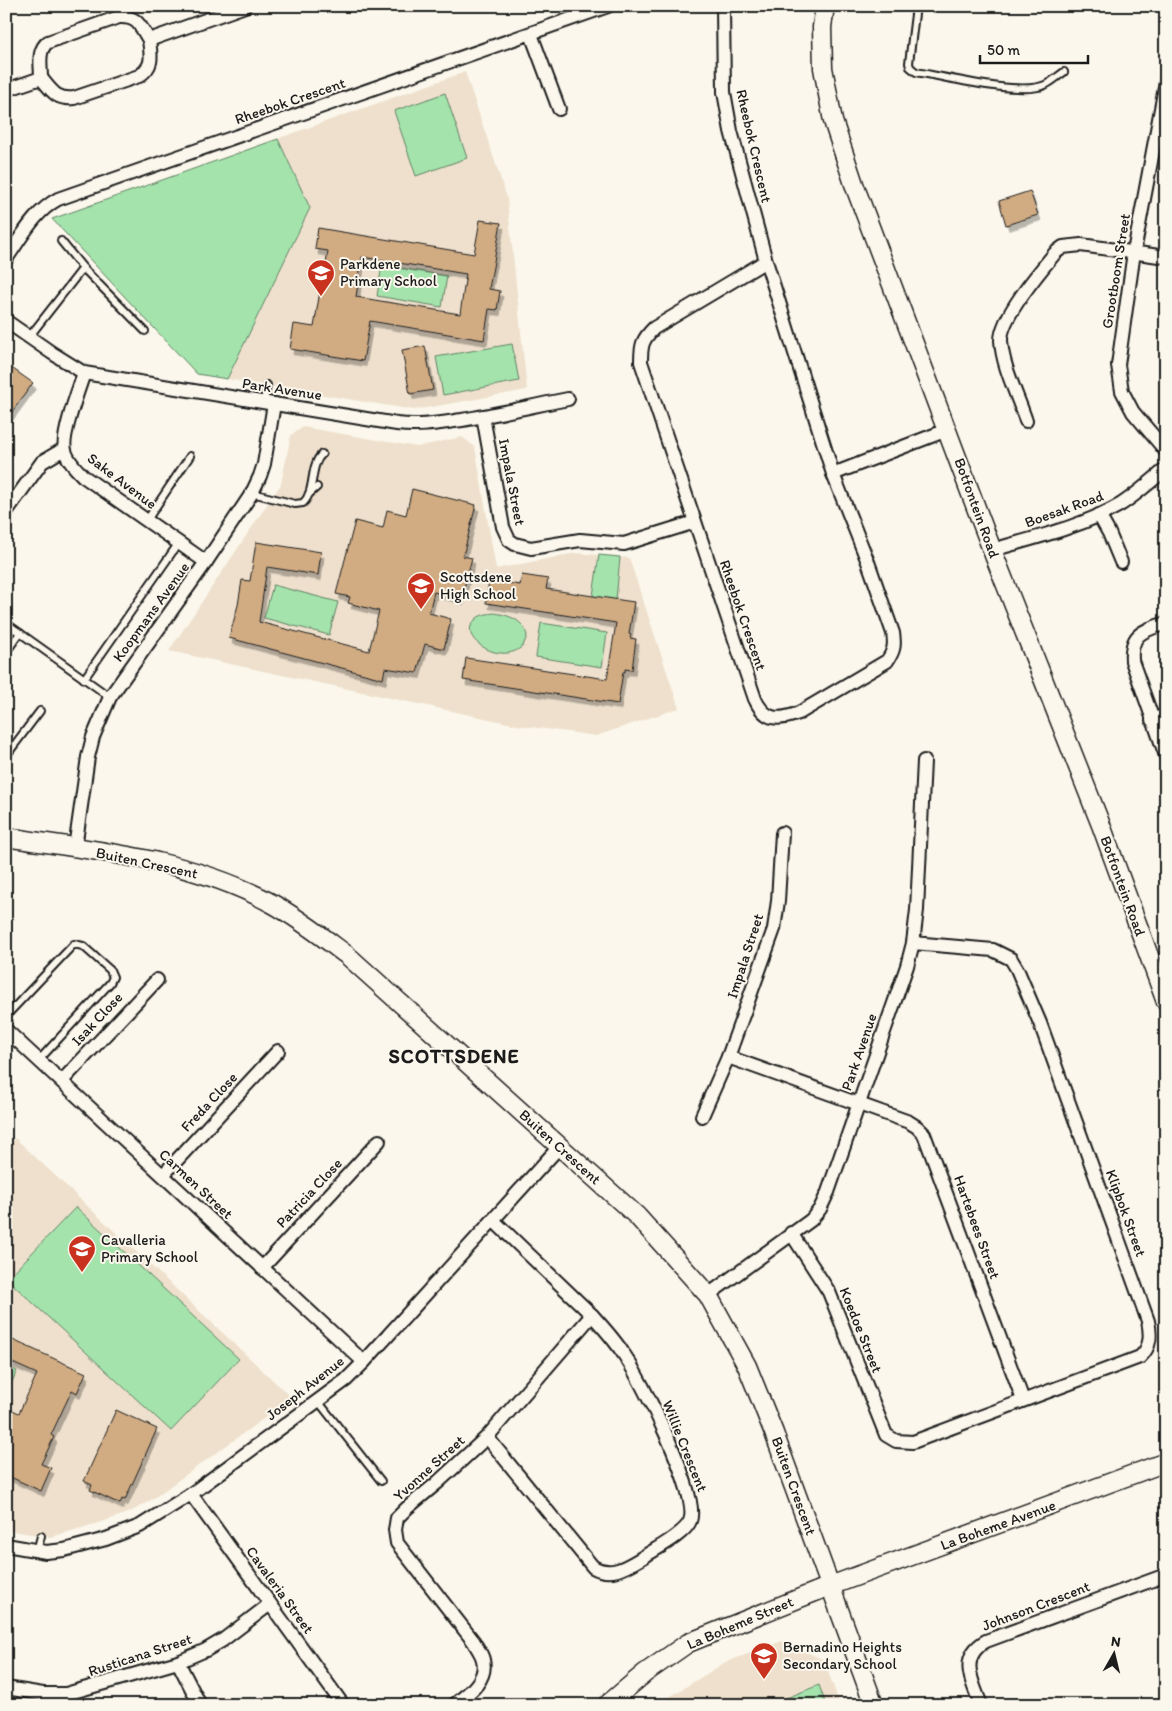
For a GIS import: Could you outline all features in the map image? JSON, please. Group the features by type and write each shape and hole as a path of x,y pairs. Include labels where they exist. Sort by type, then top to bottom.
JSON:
{"street":[{"path":"149,40 245,6"},
{"name":"Rheebok Crescent","path":"6,259 39,212 58,200 608,6"},
{"name":"Rheebok Crescent","path":"723,6 724,92 731,131 766,261 833,474 894,633 895,645 887,661 799,713 777,719 767,715 759,708 754,699 641,362 641,348 645,337 654,328 766,261"},
{"name":"Botfontein Road","path":"825,6 822,27 823,68 833,121 992,550 1101,825 1166,1002"},
{"path":"126,16 138,22 149,40 150,65 139,76 68,99 58,96 41,78 41,58 44,46 48,42 119,17 126,16"},
{"path":"531,34 558,109"},
{"path":"6,90 41,78"},
{"name":"Grootboom Street","path":"1166,82 1134,252 1118,365 1122,391 1133,412 1166,451"},
{"path":"1026,421 1003,356 1001,338 1004,326 1014,307 1055,253 1063,247 1082,245 1166,257"},
{"name":"Park Avenue","path":"6,321 84,373 408,426 483,416 568,399"},
{"path":"6,511 42,462 64,449 72,411 84,373"},
{"name":"Koopmans Avenue","path":"75,848 88,757 96,728 110,697 206,562 252,493 264,464 269,403"},
{"name":"Impala Street","path":"483,416 503,527 505,534 515,544 531,548 580,540 624,544 695,522"},
{"path":"833,474 947,430"},
{"name":"Sake Avenue","path":"64,449 72,464 83,476 206,562"},
{"name":"Boesak Road","path":"992,550 1066,528 1099,515 1121,504 1166,469"},
{"path":"1099,515 1121,562"},
{"path":"1166,623 1143,631 1133,642 1131,649 1132,661 1166,756"},
{"path":"1152,720 1166,715"},
{"name":"Park Avenue","path":"708,1295 811,1220 820,1209 828,1192 913,943 917,910 924,761"},
{"name":"Impala Street","path":"702,1116 728,1057 774,929 778,900 782,833"},
{"name":"Buiten Crescent","path":"6,837 173,865 204,875 272,904 312,929 348,956 636,1216 708,1295 747,1366 774,1433 874,1705"},
{"name":"Klipbok Street","path":"896,1441 913,1442 1140,1357 1149,1346 1150,1330 1040,1022 1017,968 1011,959 994,950 913,943"},
{"name":"Isak Close","path":"62,1081 157,980"},
{"name":"Carmen Street","path":"6,1030 364,1362"},
{"name":"Freda Close","path":"163,1176 278,1051"},
{"path":"728,1057 858,1104"},
{"name":"Hartebees Street","path":"858,1104 909,1122 924,1134 1023,1400"},
{"name":"Patricia Close","path":"262,1268 379,1141"},
{"name":"Joseph Avenue","path":"6,1545 46,1552 64,1550 106,1539 140,1526 191,1494 346,1380 560,1146"},
{"name":"Willie Crescent","path":"487,1437 594,1567 601,1571 609,1572 628,1566 666,1543 686,1528 691,1521 692,1509 682,1475 664,1429 624,1354 592,1315 493,1220"},
{"name":"Koedoe Street","path":"791,1233 829,1292 886,1434 896,1441"},
{"name":"Yvonne Street","path":"454,1705 473,1690 481,1678 484,1669 483,1659 474,1642 397,1543 395,1530 398,1518 487,1437 592,1315"},
{"name":"La Boheme Avenue","path":"830,1586 1166,1462"},
{"name":"Cavaleria Street","path":"191,1494 343,1705"},
{"name":"Johnson Crescent","path":"981,1705 970,1670 969,1660 976,1646 1166,1575"},
{"name":"La Boheme Street","path":"607,1705 645,1673 688,1643 830,1586"},
{"name":"Rusticana Street","path":"6,1688 44,1697 74,1693 178,1662 206,1650 222,1640 270,1604"},
{"path":"178,1662 200,1705"}],"lane":[{"path":"916,6 910,67 916,72 1025,89 1046,85 1064,72"},
{"path":"61,241 83,268 145,331"},
{"path":"29,337 83,268"},
{"path":"267,386 269,403"},
{"path":"308,496 316,463 322,454"},
{"path":"147,520 190,456"},
{"path":"252,493 295,504 303,503 317,487"},
{"path":"84,679 178,544"},
{"path":"6,623 110,697"},
{"path":"6,652 20,633"},
{"path":"6,756 40,711"},
{"path":"6,1016 74,944 83,946 110,970 113,977 110,982 39,1060"},
{"path":"318,1400 382,1481"},
{"path":"37,1551 41,1536"}],"shaded area":[{"name":"Parkdene Primary School","path":"465,72 507,198 527,390 414,410 197,374 52,219"},
{"name":"Scottsdene High School","path":"303,427 417,447 462,437 475,447 496,569 576,553 629,558 679,708 596,736 517,725 169,651 281,484 291,435"},
{"name":"Cavalleria Primary School","path":"15,1138 292,1398 151,1500 130,1512 51,1537 6,1530 6,1148"},
{"name":"Bernadino Heights Secondary School","path":"782,1641 824,1660 840,1705 659,1705 724,1663"}],"green space":[{"path":"445,93 467,158 416,176 394,111"},
{"path":"278,139 310,208 227,379 197,374 52,219"},
{"path":"382,265 447,276 442,307 377,296"},
{"path":"512,344 519,381 443,395 436,357"},
{"path":"599,555 620,557 616,600 593,596"},
{"path":"273,585 338,602 329,635 264,618"},
{"path":"494,613 515,619 523,626 527,636 523,646 513,652 495,652 482,646 472,637 471,625 476,619 485,614"},
{"path":"541,623 607,633 602,667 536,657"},
{"path":"76,1207 239,1359 171,1431 7,1279"},
{"path":"6,1365 17,1371 6,1395"},
{"path":"819,1685 826,1705 769,1705"}],"building":[{"path":"1030,191 1038,215 1006,225 999,201"},
{"path":"480,220 501,223 489,289 500,291 497,310 489,309 484,340 370,321 363,361 290,349 294,324 314,327 328,251 315,249 318,228 474,254","holes":["362,257 466,274 460,314 356,297"]},
{"path":"425,346 433,390 410,394 402,350"},
{"path":"6,364 33,383 6,420"},
{"path":"412,489 476,505 463,556 472,558 461,599 434,592 429,613 451,619 444,649 425,644 417,673 385,668 383,679 229,638 238,605 242,580 250,581 256,542 321,552 318,575 267,567 259,622 369,651 379,611 348,603 350,597 336,594 355,521 383,528 387,510 406,515"},
{"path":"522,575 548,579 546,589 634,602 629,634 631,635 630,638 636,639 632,670 625,669 625,672 623,672 618,704 463,680 466,658 607,679 616,623 486,603 489,580 520,585"},
{"path":"6,1337 86,1373 77,1393 72,1390 51,1435 54,1437 41,1464 51,1468 41,1491 6,1475 6,1441 10,1432 6,1431 6,1407 19,1413 37,1374 6,1360"},
{"path":"116,1410 157,1429 125,1500 122,1499 120,1504 90,1490 92,1485 84,1481"}],"place":[{"name":"Parkdene Primary School","path":"321,297"},
{"name":"Scottsdene High School","path":"421,610"},
{"name":"Cavalleria Primary School","path":"82,1273"},
{"name":"Bernadino Heights Secondary School","path":"764,1680"}],"district":[{"name":"SCOTTSDENE","path":"454,1056"}]}
